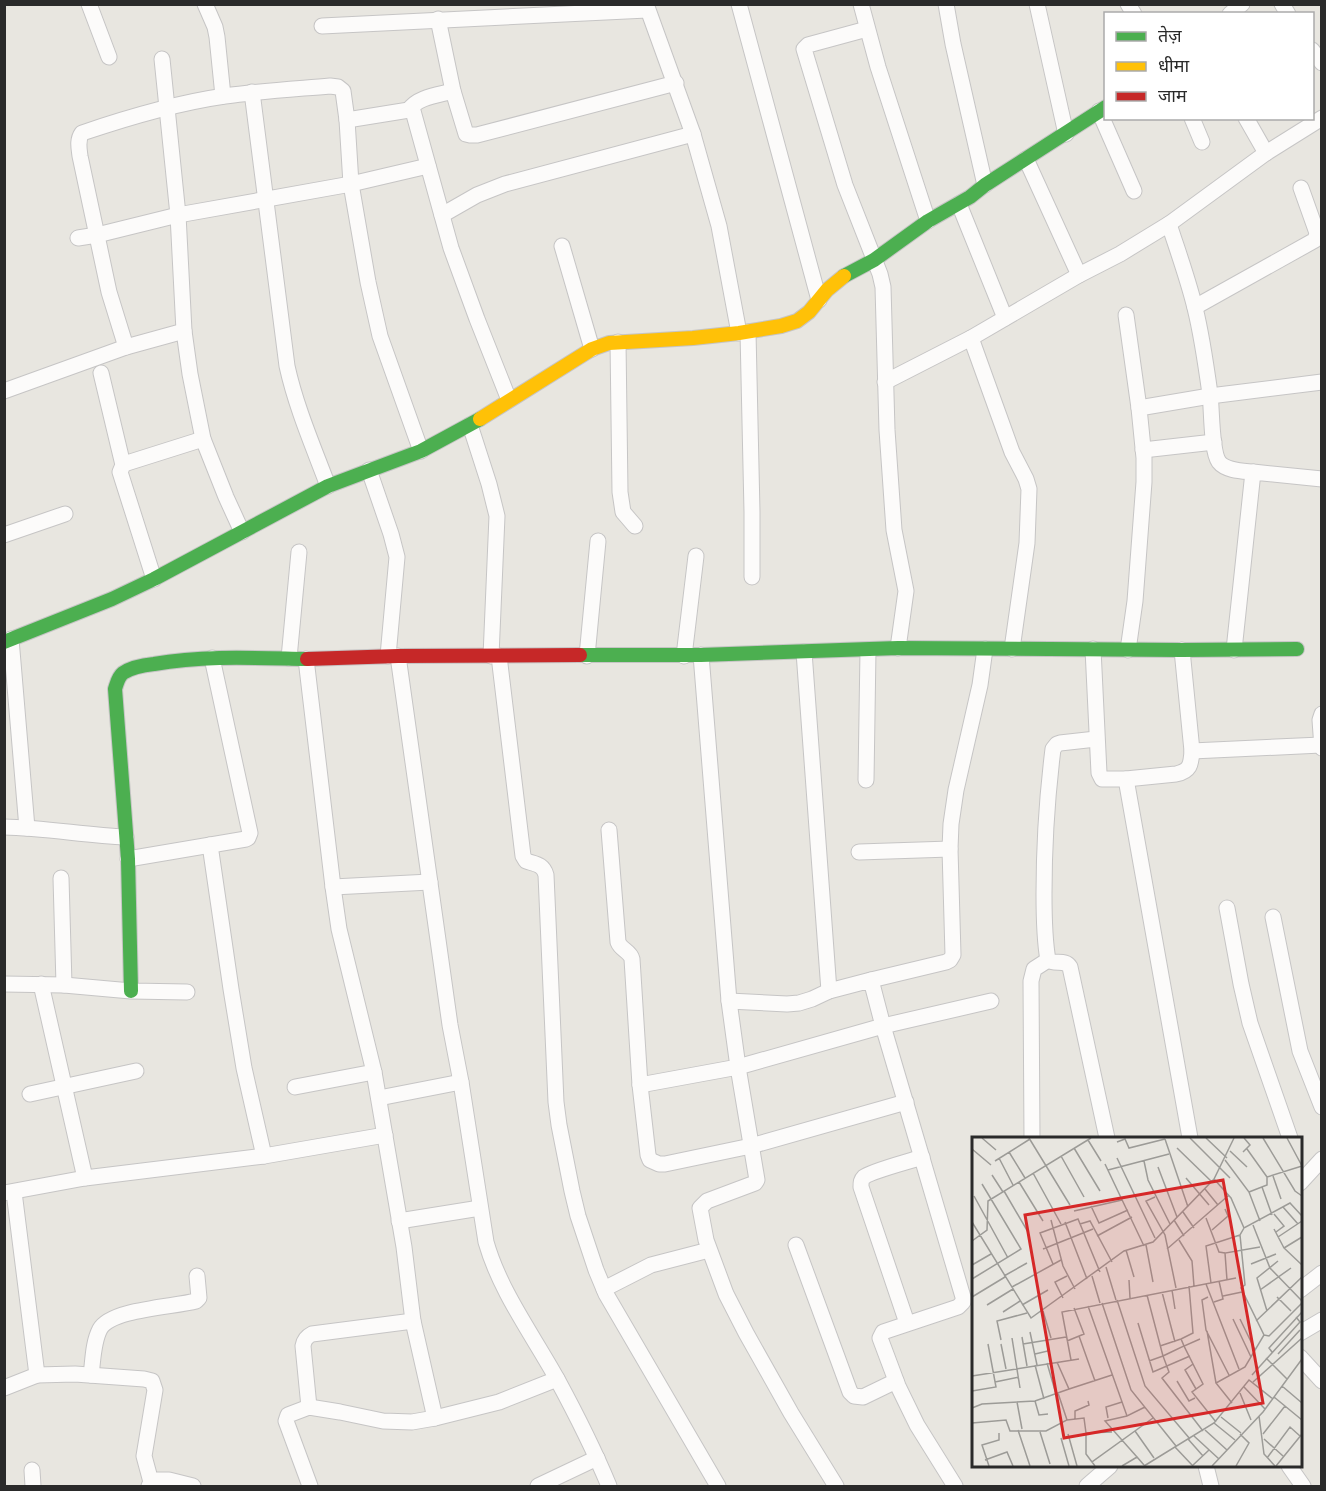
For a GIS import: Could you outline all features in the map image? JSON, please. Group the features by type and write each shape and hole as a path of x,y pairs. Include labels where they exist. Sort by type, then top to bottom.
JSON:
{"street":[{"path":"88,4 109,57"},
{"path":"206,4 217,37 223,96"},
{"path":"739,4 819,300"},
{"path":"861,4 928,221"},
{"path":"946,4 985,185"},
{"path":"1037,4 1066,134"},
{"path":"322,26 647,7 693,134 719,226 743,332 752,512 752,577"},
{"path":"438,19 453,91 466,134 477,135 676,83"},
{"path":"867,29 807,45 804,49 846,184 883,287 887,430 894,530 906,591 898,648"},
{"path":"162,59 178,215 184,331 190,374 203,439 242,532"},
{"path":"126,347 109,292 80,156 79,141 82,133 131,116 223,96 338,87 343,91 351,184 380,336 421,451"},
{"path":"409,110 417,101 453,91"},
{"path":"252,92 287,366 305,427 328,486"},
{"path":"27,828 8,640 111,599 154,579 328,486 421,451 470,426 600,345 743,332 797,321 844,276 874,260 928,221 970,197 1102,109"},
{"path":"347,120 413,111 451,248 509,400"},
{"path":"885,382 972,338 1079,275 1120,254 1169,224 1266,153 1322,118"},
{"path":"1106,120 1134,191"},
{"path":"1193,120 1202,142"},
{"path":"1247,120 1266,153"},
{"path":"442,214 477,195 505,184 693,134"},
{"path":"1026,159 1079,275"},
{"path":"78,238 178,215 351,184 428,166"},
{"path":"1195,307 1315,240 1317,233 1300,188"},
{"path":"958,204 1005,318"},
{"path":"1169,224 1195,307 1210,396 1214,442 1219,462 1224,466 1253,472 1322,479"},
{"path":"562,246 592,349"},
{"path":"1126,315 1139,408 1144,482 1135,601 1128,650"},
{"path":"4,391 126,347 184,331"},
{"path":"972,338 1012,452 1029,489 1026,543 1012,649"},
{"path":"618,342 621,492 623,512 635,526"},
{"path":"101,373 123,465 120,472 154,579"},
{"path":"1139,408 1210,396 1322,382"},
{"path":"470,426 497,516 495,656 523,856 526,861 543,867 546,875 556,1102 578,1216 604,1289 717,1486"},
{"path":"123,465 203,439"},
{"path":"1143,450 1214,442"},
{"path":"369,470 392,534 397,557 393,656 486,1242 494,1265 527,1330 557,1379 609,1486"},
{"path":"1234,650 1253,472"},
{"path":"4,535 65,514"},
{"path":"587,656 598,541"},
{"path":"289,658 299,552"},
{"path":"684,656 696,556"},
{"path":"131,991 128,859 115,689 117,680 128,670 173,661 212,658 701,656 898,648 1297,650"},
{"path":"729,1001 787,1004 805,1001 829,991 946,962 952,958 951,824 956,790 980,685 985,649"},
{"path":"866,780 868,650"},
{"path":"1093,650 1096,738 1100,776 1105,780 1182,773 1188,769 1192,751 1182,650"},
{"path":"804,652 829,991"},
{"path":"701,656 729,1001 757,1177 755,1183 706,1201 700,1208 709,1250 726,1294 791,1413 836,1486"},
{"path":"128,859 248,838 250,833 212,658"},
{"path":"306,659 339,929 374,1072 404,1247 413,1321 435,1418"},
{"path":"1192,751 1321,746 1320,720 1322,714"},
{"path":"1048,960 1045,939 1044,869 1053,749 1060,743 1096,738"},
{"path":"1126,779 1190,1137"},
{"path":"4,828 126,837"},
{"path":"609,830 618,942 632,959 640,1085 650,1160 654,1163 665,1164 752,1146 906,1102"},
{"path":"210,845 244,1068 264,1156"},
{"path":"860,852 950,849"},
{"path":"61,878 64,985"},
{"path":"333,887 430,882"},
{"path":"1227,908 1250,1023 1290,1137"},
{"path":"1273,918 1300,1051 1322,1107"},
{"path":"1032,1137 1031,981 1034,969 1048,960"},
{"path":"1048,960 1067,963 1070,967 1107,1137"},
{"path":"871,980 963,1297 963,1302 958,1307 883,1332 880,1338 896,1381 917,1425 955,1486"},
{"path":"4,984 187,992"},
{"path":"40,984 85,1178"},
{"path":"640,1085 738,1067 883,1026 991,1001"},
{"path":"30,1094 136,1071"},
{"path":"295,1087 374,1072"},
{"path":"379,1098 461,1082"},
{"path":"37,1376 9,1192 85,1178 264,1156 385,1135"},
{"path":"907,1323 861,1182 863,1178 872,1174 922,1157"},
{"path":"1302,1176 1322,1159"},
{"path":"399,1221 480,1208"},
{"path":"796,1245 850,1392 854,1396 863,1397 896,1381"},
{"path":"604,1289 651,1265 709,1250"},
{"path":"1302,1289 1322,1274"},
{"path":"92,1375 98,1334 104,1324 122,1315 196,1301 199,1298 196,1276"},
{"path":"1302,1332 1322,1320"},
{"path":"309,1407 303,1346 307,1337 312,1334 413,1321"},
{"path":"1302,1359 1322,1382"},
{"path":"4,1388 37,1376 56,1374 152,1381 155,1390 144,1456 150,1484 162,1479 193,1486"},
{"path":"310,1486 286,1421 288,1415 309,1407 383,1421 412,1422 499,1402 557,1379"},
{"path":"538,1486 597,1458"},
{"path":"1087,1486 1109,1467"},
{"path":"1206,1467 1211,1486"},
{"path":"1290,1467 1303,1486"},
{"path":"32,1470 33,1486"}],"traffic: fast":[{"path":"844,276 874,260 928,221 970,197 1104,108"},
{"path":"4,642 112,599 328,486 421,451 480,419"},
{"path":"580,655 701,655 898,648 1297,649"},
{"path":"131,991 128,859 115,689 119,678 123,673 134,668 192,659 307,659"}],"traffic: slow":[{"path":"480,419 592,349 609,343 739,333 797,321 844,276"}],"traffic: jam":[{"path":"307,659 580,655"}]}
